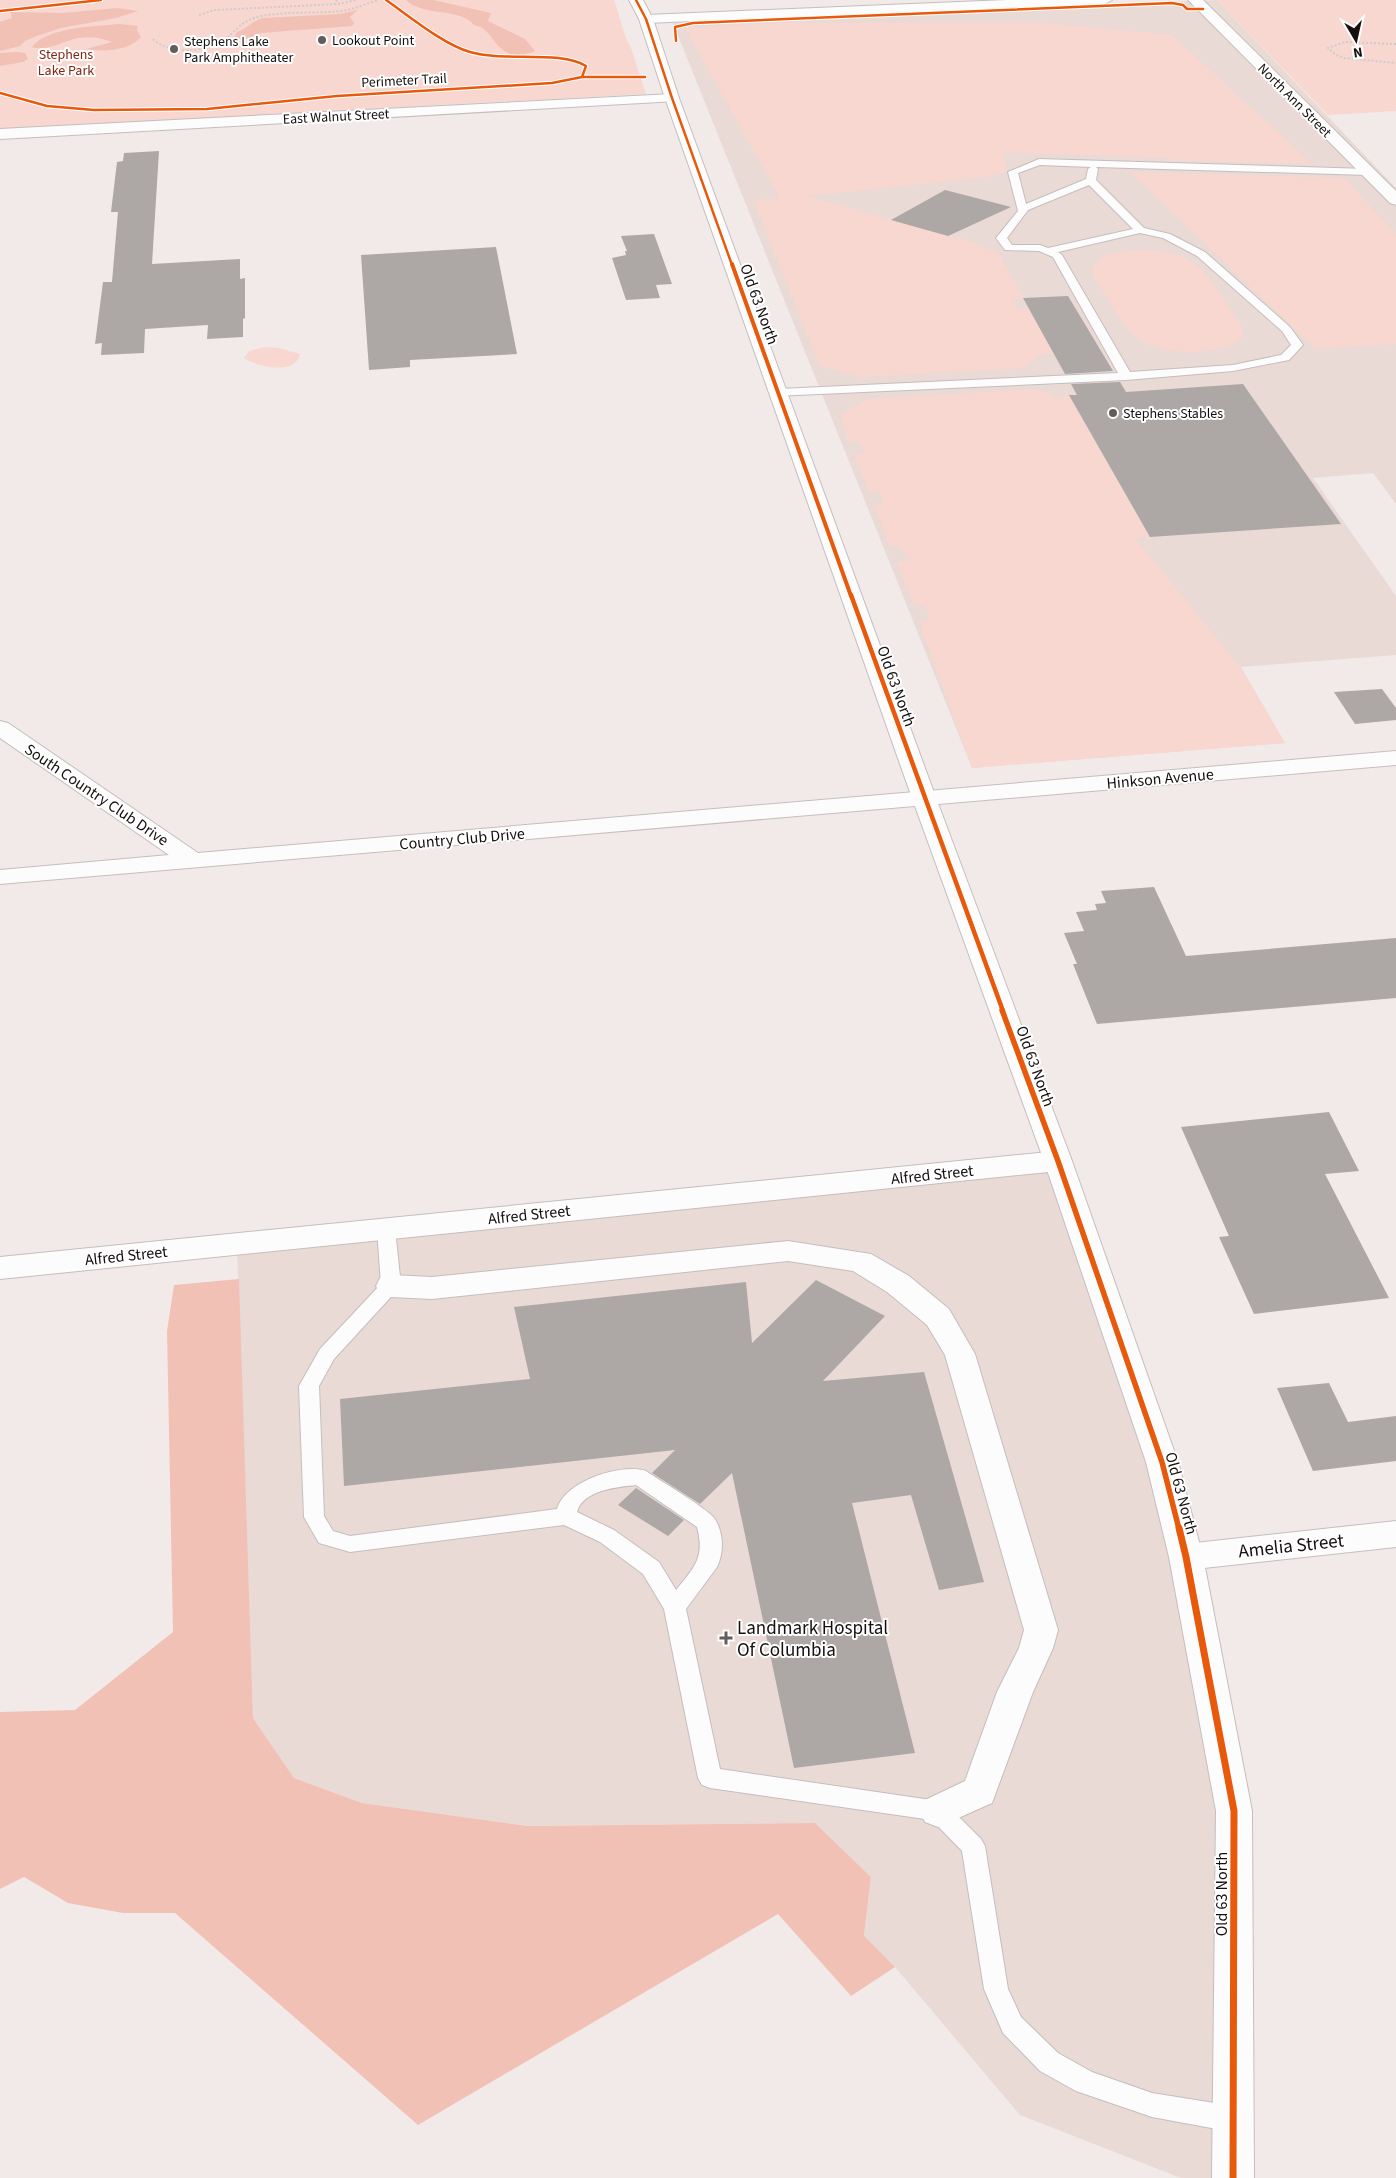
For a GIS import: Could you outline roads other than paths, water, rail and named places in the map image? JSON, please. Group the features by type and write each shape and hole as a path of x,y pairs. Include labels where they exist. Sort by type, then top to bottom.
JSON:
{"street":[{"path":"641,10 1105,0"},
{"name":"North Ann Street","path":"1194,0 1396,200"},
{"name":"Old 63 North","path":"641,10 924,798 1058,1161 1162,1462 1186,1557 1234,1811 1233,2178"},
{"name":"East Walnut Street","path":"0,134 672,98"},
{"path":"1368,172 1387,171"},
{"name":"South Country Club Drive","path":"0,728 194,861"},
{"name":"Hinkson Avenue","path":"924,798 1396,758"},
{"name":"Country Club Drive","path":"0,877 924,798"},
{"name":"Alfred Street","path":"0,1268 1058,1161"},
{"path":"391,1286 432,1288 788,1251 860,1261 898,1284 938,1317 960,1354 1041,1630 1036,1648 1015,1692 978,1792 938,1811"},
{"name":"Amelia Street","path":"1186,1557 1396,1534"}],"lane":[{"path":"1126,376 1057,255 1040,248 1009,248 1001,238 1023,212 1014,172 1039,162 1368,172"},
{"path":"1091,181 1094,164"},
{"path":"1022,209 1091,181"},
{"path":"1091,181 1140,230"},
{"path":"779,393 1126,376 1232,368 1285,358 1297,345 1286,328 1201,254 1166,236 1140,230 1047,251"},
{"path":"386,1229 391,1286 327,1354 309,1386 314,1517 326,1537 350,1544 566,1516 608,1536 651,1568 675,1606 710,1778 938,1811 973,1846 996,1989 1012,2025 1049,2062 1085,2082 1152,2105 1233,2119"},
{"path":"566,1516 566,1509 577,1494 608,1480 639,1477 706,1522 712,1543 709,1561 694,1584 675,1606"}],"place":[{"name":"Lookout Point","path":"322,40"},
{"name":"Stephens Lake Park Amphitheater","path":"174,49"},
{"name":"Stephens Stables","path":"1113,413"},
{"name":"Landmark Hospital Of Columbia","path":"726,1638"}],"park label":[{"name":"Stephens Lake Park","path":"66,62"}]}
